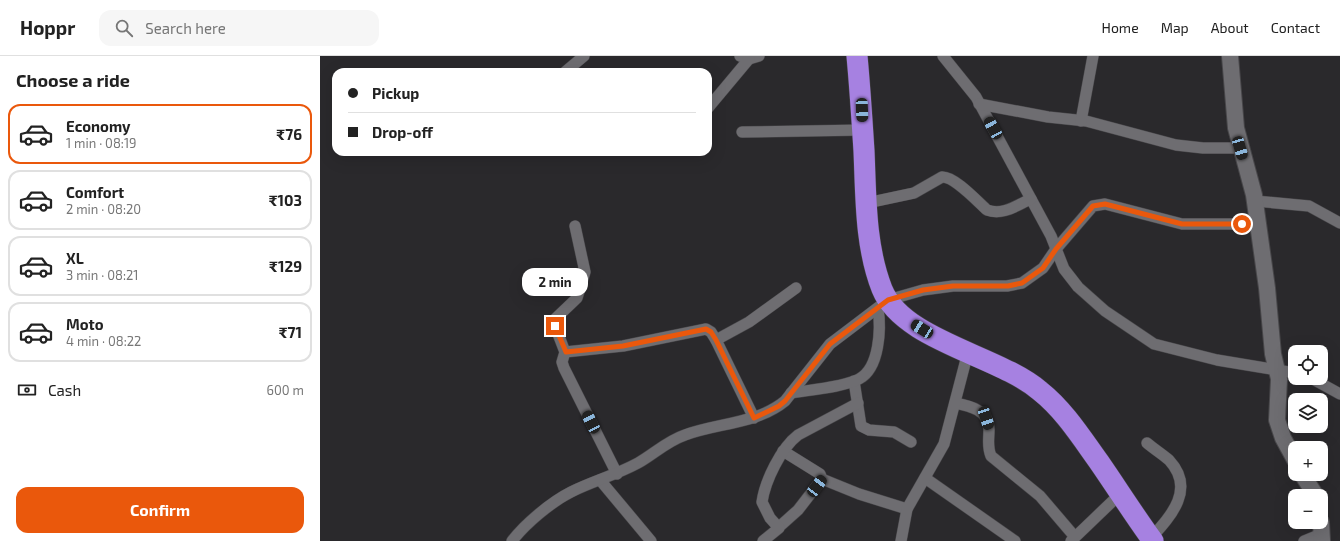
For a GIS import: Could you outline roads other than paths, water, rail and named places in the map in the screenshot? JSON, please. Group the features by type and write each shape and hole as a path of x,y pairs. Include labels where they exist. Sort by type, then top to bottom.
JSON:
{"highway":[{"path":"857,56 867,203 873,260 882,290 883,304 894,308 912,323 942,341 1014,372 1040,391 1081,436 1152,539"}],"main road":[{"path":"1230,56 1236,128 1255,201 1258,224 1279,392 1278,426 1288,446"}],"street":[{"path":"570,68 584,56"},
{"path":"943,56 980,104 1031,199 1056,249 1064,269 1078,287 1105,311 1154,344 1217,360 1288,372"},
{"path":"1081,121 1093,56"},
{"path":"712,103 750,57"},
{"path":"980,104 1048,117 1081,121 1176,145 1203,148 1240,148"},
{"path":"742,132 863,130"},
{"path":"867,203 914,194 942,177 947,177 954,181 987,210 992,212 1000,213 1031,199"},
{"path":"1255,201 1308,206 1340,223"},
{"path":"512,541 526,525 568,493 617,474 640,462 667,443 685,434 754,418 779,406 830,344 883,304 909,293 953,286 1016,285 1034,276 1043,268 1056,249 1093,206 1099,204 1182,224 1258,224"},
{"path":"575,226 585,272 577,298 555,319 555,326 566,352 562,362 564,368 617,474"},
{"path":"716,340 749,322 796,288"},
{"path":"791,393 860,379 875,355 883,304"},
{"path":"566,352 623,346 700,329 706,329 711,332 716,340 754,418"},
{"path":"901,541 907,509 944,444 968,352"},
{"path":"854,381 860,422 864,428 894,432 911,442"},
{"path":"1324,385 1340,394"},
{"path":"955,402 974,407 981,412 986,418 989,428 988,448 990,456 1040,496 1073,539 1120,494"},
{"path":"779,527 764,509 762,502 765,487 789,441 858,403"},
{"path":"1146,443 1168,460 1175,468 1180,490 1175,510 1152,539"},
{"path":"783,451 820,474 822,479 859,494 907,509"},
{"path":"924,478 1015,541"},
{"path":"763,541 798,510 822,479"},
{"path":"600,480 647,539"},
{"path":"1304,541 1321,532"}]}
